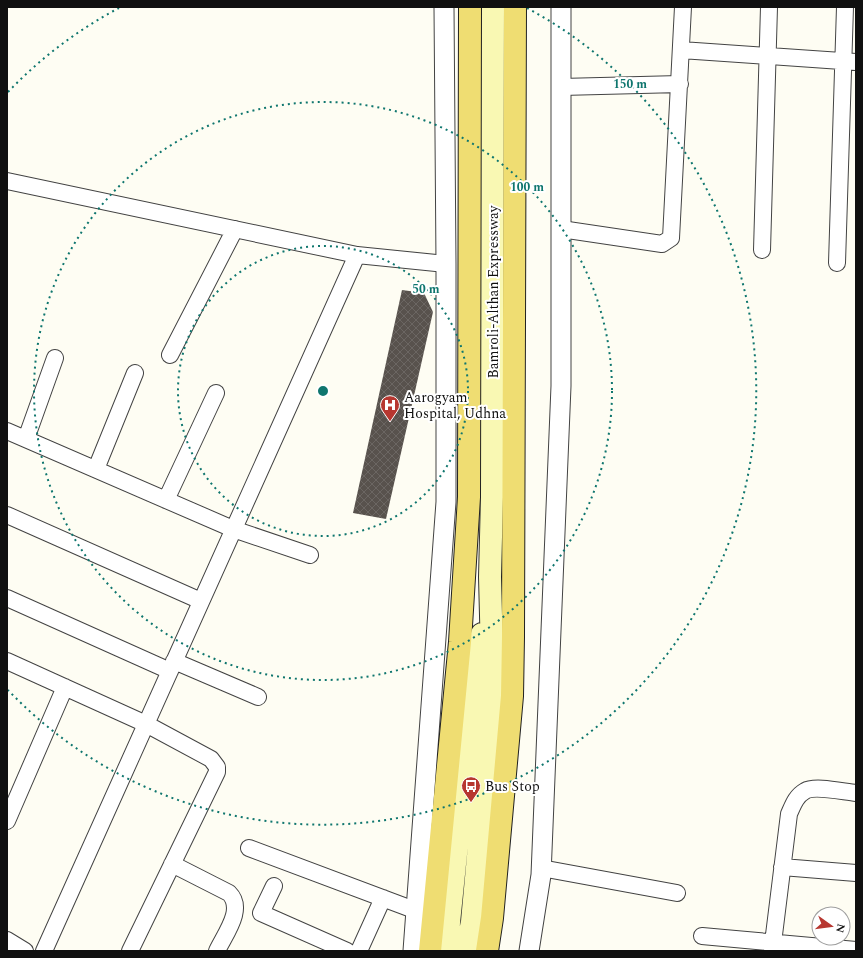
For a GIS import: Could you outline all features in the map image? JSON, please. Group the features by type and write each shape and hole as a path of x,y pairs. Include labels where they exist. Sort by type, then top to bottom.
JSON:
{"main road":[{"path":"430,951 460,642 469,497 470,7"},
{"name":"Bamroli-Althan Expressway","path":"490,577 492,497 493,7"},
{"path":"487,951 492,918 512,696 515,7"},
{"path":"448,951 449,922 473,690 490,577"},
{"path":"466,951 472,922 493,693 490,577"}],"street":[{"path":"413,951 418,911 446,502 444,7"},
{"path":"529,951 539,897 541,868 561,386 561,7"},
{"path":"561,229 662,244 671,238 683,7"},
{"path":"762,250 769,7"},
{"path":"837,263 849,62 845,7"},
{"path":"681,50 849,62"},
{"path":"561,87 680,84"},
{"path":"7,181 357,255 446,264"},
{"path":"170,355 236,229"},
{"path":"44,951 357,255"},
{"path":"26,439 55,358"},
{"path":"96,470 135,373"},
{"path":"166,500 216,393"},
{"path":"7,431 233,529 310,555"},
{"path":"7,515 201,601"},
{"path":"7,598 172,666 258,698"},
{"path":"7,660 146,724 211,759 217,767 217,772 130,951"},
{"path":"7,821 66,687"},
{"path":"772,947 789,814 795,800 806,790 820,789 856,793"},
{"path":"249,848 418,911"},
{"path":"172,864 229,893 235,898 237,906 235,914 217,951"},
{"path":"782,867 856,873"},
{"path":"541,868 677,893"},
{"path":"274,886 261,913 347,951"},
{"path":"359,951 383,898"},
{"path":"702,936 772,947 856,950"},
{"path":"7,940 25,951"}],"building":[{"path":"402,290 424,293 433,312 386,519 353,513"}],"place":[{"name":"Aarogyam Hospital, Udhna","path":"390,422"},
{"name":"Bus Stop","path":"471,803"}]}
